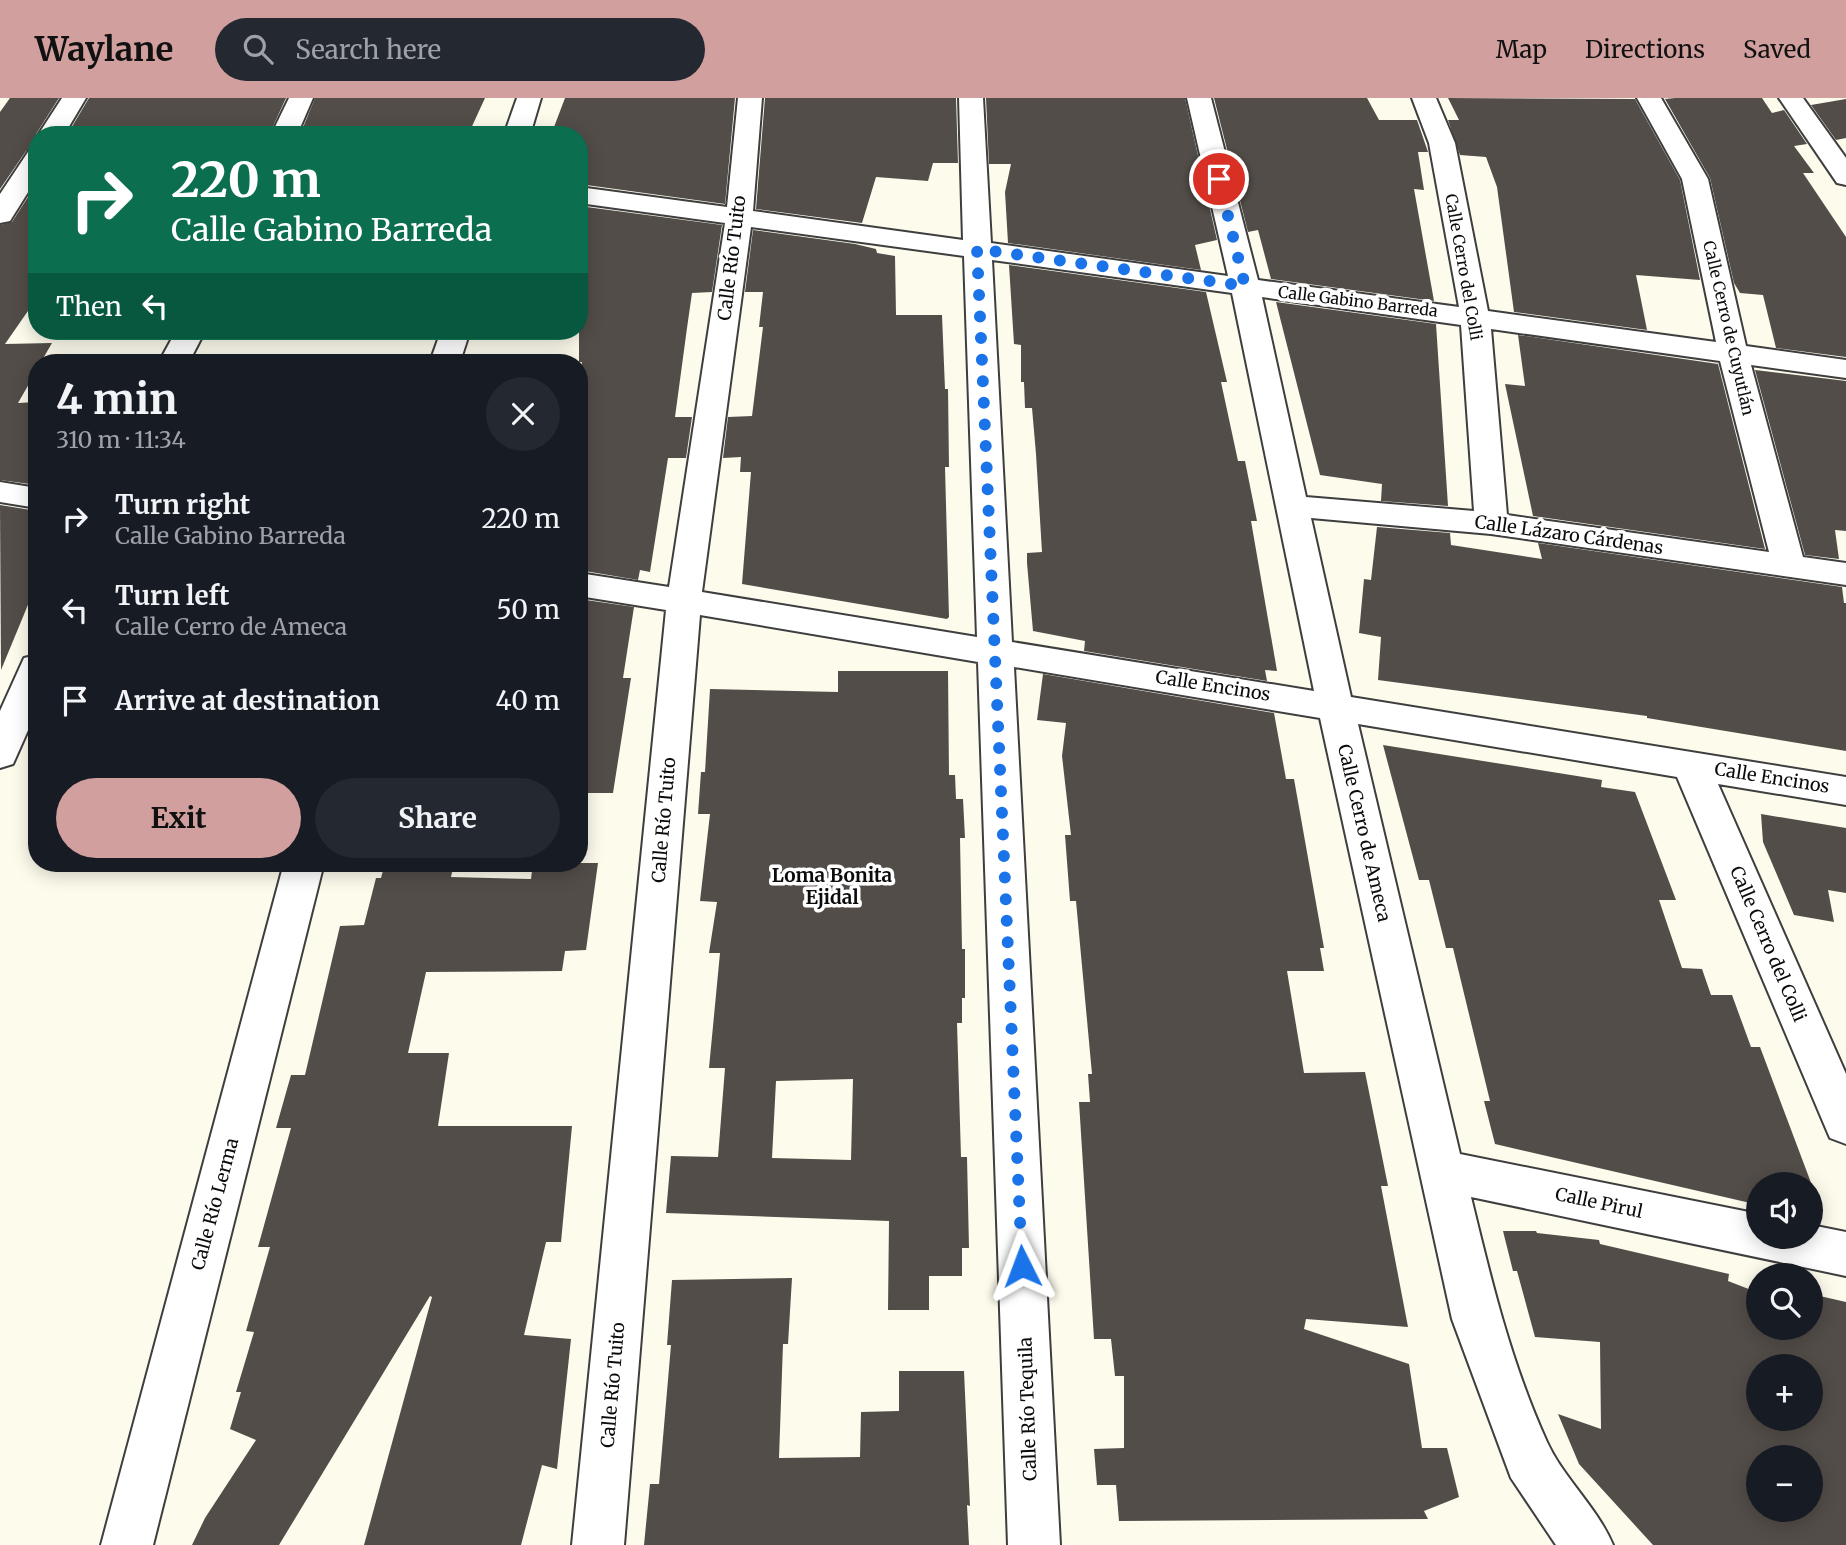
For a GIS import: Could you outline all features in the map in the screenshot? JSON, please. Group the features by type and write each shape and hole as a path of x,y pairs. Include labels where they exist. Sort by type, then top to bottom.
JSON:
{"street":[{"path":"57,126 74,98"},
{"path":"288,126 302,98"},
{"path":"520,126 528,98"},
{"name":"Calle Río Tuito","path":"598,1545 684,600 739,217 750,98"},
{"name":"Calle Río Tequila","path":"971,98 1034,1545"},
{"name":"Calle Cerro de Ameca","path":"1199,98 1245,286 1335,706 1476,1319 1529,1461 1587,1545"},
{"name":"Calle Cerro del Colli","path":"1424,98 1441,143 1475,316 1491,523"},
{"name":"Calle Cerro de Cuyutlán","path":"1650,98 1695,179 1732,353 1789,566"},
{"path":"1791,98 1846,177"},
{"path":"0,215 28,171"},
{"name":"Calle Gabino Barreda","path":"588,196 1846,369"},
{"path":"0,492 28,497"},
{"name":"Calle Lázaro Cárdenas","path":"1291,506 1491,523 1846,574"},
{"name":"Calle Encinos","path":"588,585 1846,790"},
{"path":"0,754 28,688"},
{"name":"Calle Cerro del Colli","path":"1690,764 1846,1124"},
{"name":"Calle Río Lerma","path":"127,1545 302,872"},
{"name":"Calle Pirul","path":"1440,1170 1746,1233"},
{"path":"1822,1249 1846,1254"}],"building":[{"path":"10,98 59,98 41,126 28,126 28,150 0,189 0,112"},
{"path":"89,98 286,98 273,126 72,126"},
{"path":"315,98 485,98 472,126 304,126"},
{"path":"565,98 735,98 725,204 588,185 588,126 554,126"},
{"path":"765,98 956,98 958,163 933,163 928,181 876,177 862,223 756,209"},
{"path":"986,98 1185,98 1217,240 1195,245 1201,270 1008,243 1005,192 1011,164 989,164"},
{"path":"1214,98 1367,98 1379,120 1417,120 1428,152 1418,152 1424,190 1414,189 1434,301 1271,279 1258,230 1248,232"},
{"path":"1448,98 1635,99 1680,180 1700,280 1636,275 1647,330 1514,312 1497,187 1486,157 1460,155 1448,120 1459,120"},
{"path":"1762,98 1772,113 1784,110 1807,144 1794,146 1814,173 1803,173 1846,237 1846,357 1776,348 1763,295 1740,293 1734,283 1710,178 1665,99"},
{"path":"1846,99 1846,138 1836,140 1811,105"},
{"path":"28,197 28,311 5,344 52,343 46,354 28,354 28,386 18,403 28,402 28,484 0,480 0,225 12,222"},
{"path":"588,207 722,225 712,292 692,293 675,417 692,417 686,458 668,458 650,572 640,570 638,580 588,572 588,354 579,354 579,340 588,340"},
{"path":"753,230 855,244 876,249 877,253 895,256 896,315 942,315 945,389 948,389 949,467 945,467 947,619 742,584 751,472 740,472 741,457 723,458 728,417 752,416 763,327 759,327 763,292 745,292"},
{"path":"1009,265 1206,292 1227,382 1221,382 1238,461 1245,461 1257,521 1251,521 1277,671 1265,670 1267,681 1084,651 1085,641 1033,631 1027,553 1042,552 1036,454 1032,408 1025,408 1024,382 1021,382 1021,345 1014,344"},
{"path":"1276,302 1436,324 1448,506 1381,501 1382,484 1320,475"},
{"path":"1518,335 1718,364 1765,549 1533,516 1505,384 1525,386"},
{"path":"1755,370 1846,381 1846,531 1835,530 1839,559 1805,555"},
{"path":"0,505 28,510 28,605 1,670"},
{"path":"1377,527 1450,533 1451,545 1542,559 1538,543 1842,587 1846,603 1846,751 1647,716 1378,680 1381,637 1359,633 1364,579 1371,580"},
{"path":"588,600 634,607 623,678 631,678 613,793 588,793"},
{"path":"838,671 948,671 949,775 955,775 956,799 963,799 965,838 960,838 965,998 962,998 962,1023 957,1023 961,1157 967,1157 969,1248 962,1248 962,1276 929,1276 929,1310 888,1310 889,1221 666,1213 671,1156 718,1157 725,1068 709,1068 720,953 709,953 717,902 700,901 710,814 698,814 701,772 705,772 710,689 838,692","holes":["853,1079 851,1160 772,1158 776,1081"]},
{"path":"1043,674 1274,713 1286,779 1294,779 1324,948 1320,948 1324,971 1287,971 1304,1073 1365,1072 1388,1186 1381,1186 1408,1327 1306,1319 1304,1329 1409,1364 1422,1448 1447,1448 1459,1497 1424,1511 1428,1519 1119,1521 1116,1485 1097,1485 1094,1449 1124,1448 1124,1376 1115,1376 1111,1339 1094,1339 1079,1102 1090,1102 1088,1074 1092,1074 1076,901 1070,901 1065,835 1071,835 1062,756 1066,723 1037,720"},
{"path":"1383,745 1602,780 1601,787 1635,792 1676,900 1659,900 1682,968 1702,969 1711,995 1732,995 1751,1047 1760,1047 1807,1172 1746,1172 1746,1202 1495,1144 1484,1101 1490,1101 1453,948 1446,948 1429,880 1419,880"},
{"path":"1761,814 1846,828 1846,893 1828,890 1834,922 1794,915 1763,842"},
{"path":"588,863 598,863 586,950 565,951 562,971 426,972 408,1053 449,1053 438,1126 572,1126 561,1242 546,1242 524,1335 571,1339 557,1469 542,1465 521,1545 364,1545 432,1297 430,1296 279,1545 192,1545 205,1518 256,1440 230,1429 241,1392 236,1392 254,1332 246,1331 270,1247 258,1247 291,1128 276,1128 291,1075 305,1075 340,926 364,925 376,878 381,878 383,872 452,872 451,877 531,879 532,872 588,872"},
{"path":"1503,1231 1536,1231 1599,1240 1600,1244 1729,1274 1728,1281 1746,1288 1746,1340 1823,1340 1823,1297 1846,1302 1846,1545 1653,1545 1579,1464 1558,1414 1601,1429 1600,1342 1535,1337 1517,1271 1513,1271"},
{"path":"792,1278 788,1344 783,1344 779,1458 860,1457 861,1412 899,1411 899,1371 964,1371 970,1506 967,1505 969,1545 644,1545 650,1484 659,1484 671,1345 667,1345 672,1280"}],"district":[{"name":"Loma Bonita Ejidal","path":"832,886"}],"route":[{"path":"1022,1266 977,249 1245,286 1219,179"}]}
